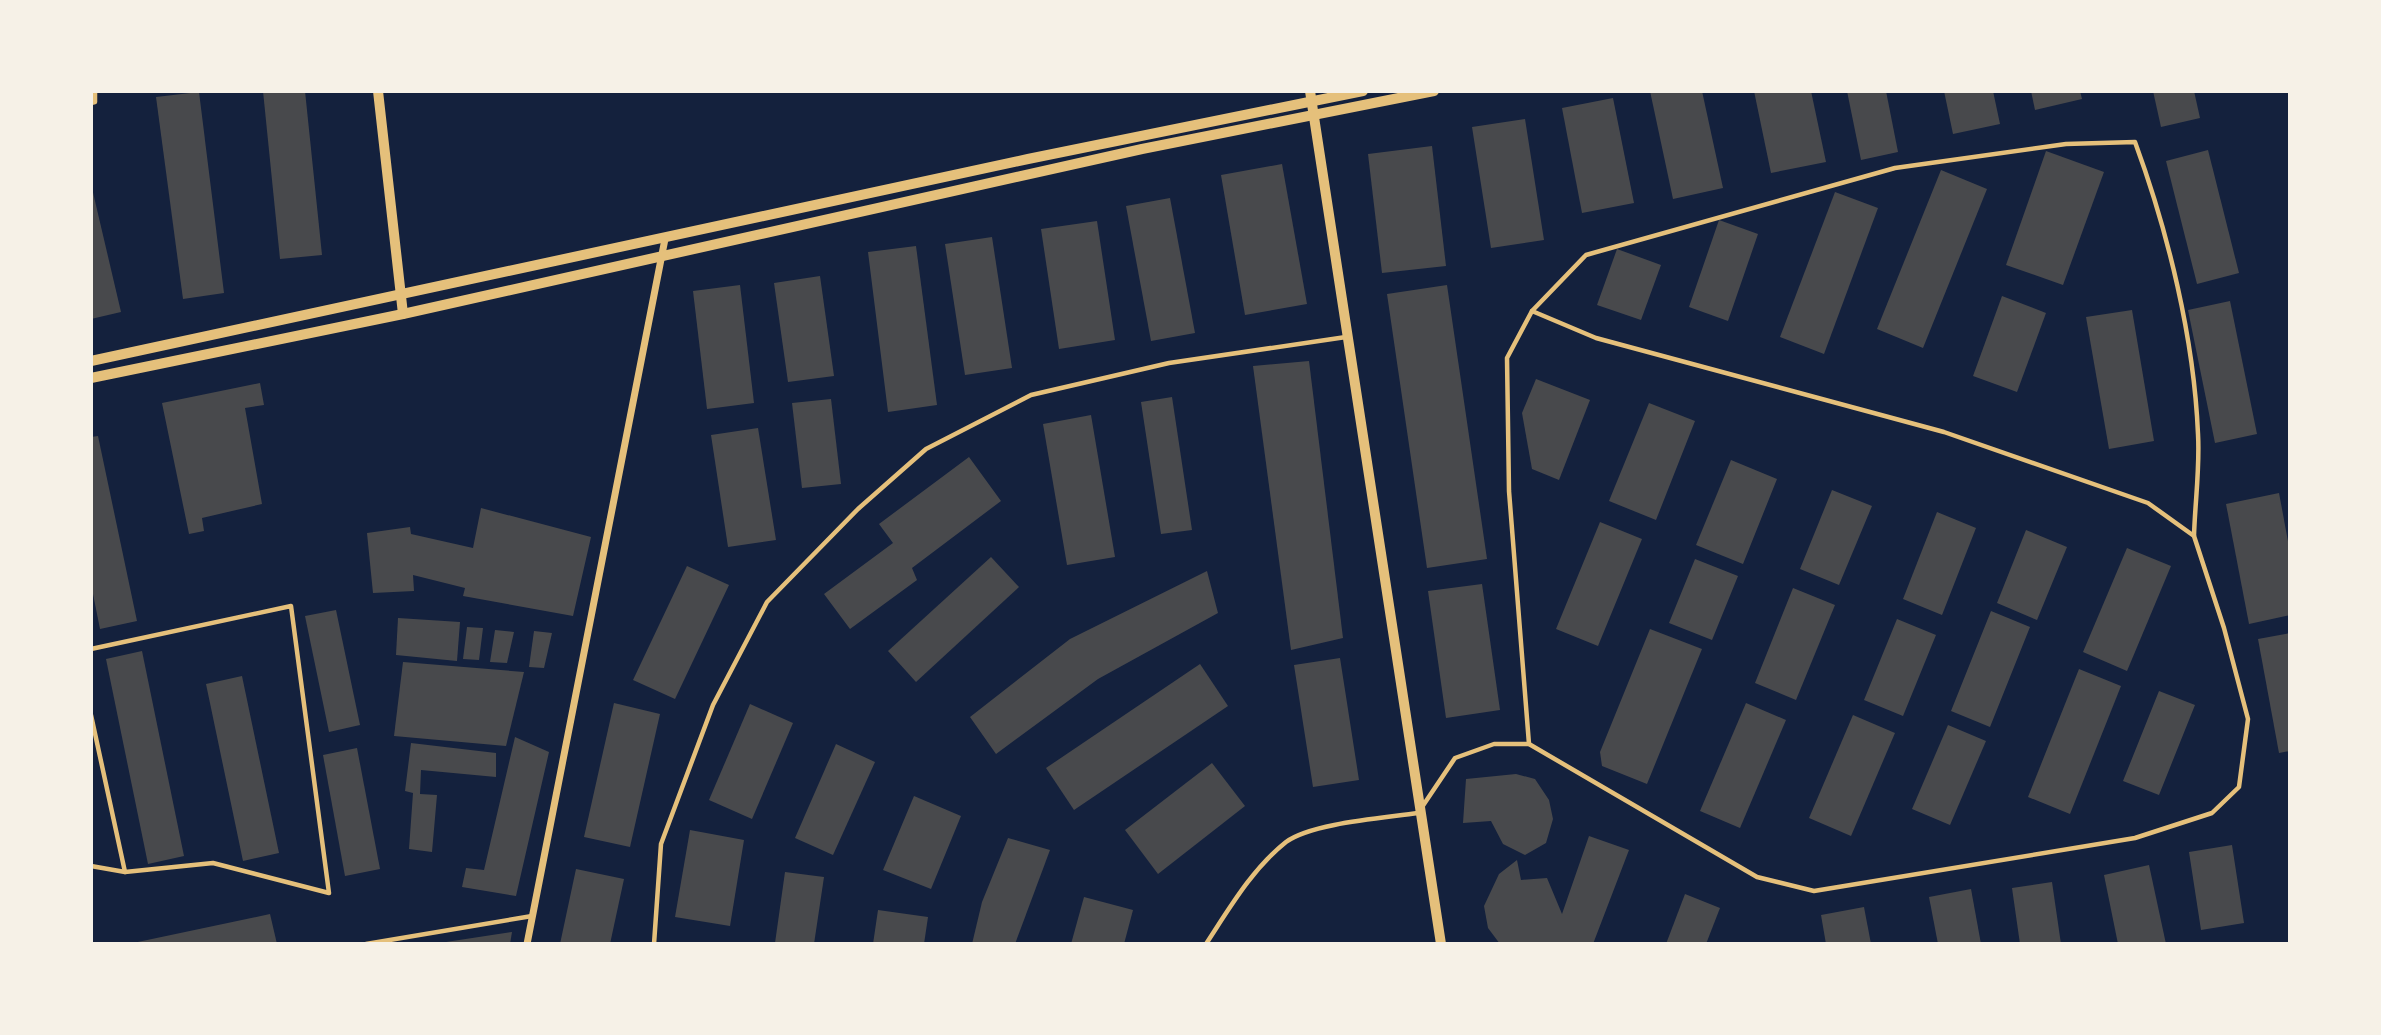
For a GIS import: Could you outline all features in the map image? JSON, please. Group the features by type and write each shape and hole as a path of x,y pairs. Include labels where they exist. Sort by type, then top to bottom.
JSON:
{"street":[{"path":"378,91 403,314"},
{"path":"91,361 665,239 1311,96 1363,91"},
{"path":"91,378 403,314 1142,149 1434,91"},
{"path":"1311,96 1418,813 1441,944"},
{"path":"527,944 665,239"}],"lane":[{"path":"91,103 95,102 95,91"},
{"path":"1206,944 1244,886 1288,841 1323,828 1418,813 1455,758 1494,744 1529,744 1758,877 1814,891 2134,838 2212,813 2239,787 2248,719 2224,628 2194,536 2198,435 2182,305 2156,198 2135,142 2066,144 1881,171 1586,255 1532,311 1507,358 1509,491 1529,744"},
{"path":"1532,311 1596,338 1944,432 2148,503 2194,536"},
{"path":"654,944 661,844 713,705 767,601 858,509 916,457 926,449 1031,395 1169,363 1346,337"},
{"path":"91,649 291,606 329,893 213,863 125,872 91,866"},
{"path":"91,715 125,872"},
{"path":"366,944 532,915"}],"building":[{"path":"263,91 305,91 322,255 280,259"},
{"path":"1650,91 1702,91 1723,188 1673,199"},
{"path":"1754,91 1811,91 1826,162 1771,173"},
{"path":"1847,91 1886,91 1898,152 1861,160"},
{"path":"1944,91 1993,91 2000,124 1953,134"},
{"path":"2031,91 2080,91 2082,99 2035,110"},
{"path":"2153,91 2194,91 2200,118 2161,127"},
{"path":"199,92 224,293 183,299 156,97"},
{"path":"1613,98 1634,203 1582,213 1562,108"},
{"path":"1525,119 1544,240 1491,248 1472,127"},
{"path":"1432,146 1446,266 1382,273 1368,154"},
{"path":"2208,150 2239,273 2197,284 2166,161"},
{"path":"2046,151 2104,172 2063,285 2006,265"},
{"path":"1282,164 1307,304 1245,315 1221,175"},
{"path":"1941,170 1987,189 1923,348 1877,329"},
{"path":"91,184 121,312 91,319"},
{"path":"1835,192 1878,208 1824,354 1780,337"},
{"path":"1170,198 1195,333 1151,341 1126,206"},
{"path":"1719,220 1758,234 1728,321 1689,307"},
{"path":"1097,221 1115,340 1059,349 1041,229"},
{"path":"992,237 1012,368 965,375 945,244"},
{"path":"916,246 937,405 888,412 868,252"},
{"path":"1617,249 1661,265 1641,320 1597,305"},
{"path":"820,276 834,376 788,382 774,283"},
{"path":"740,285 754,403 707,409 693,291"},
{"path":"1447,285 1487,559 1427,568 1387,294"},
{"path":"2002,296 2046,313 2017,392 1973,376"},
{"path":"2230,301 2257,434 2215,443 2188,310"},
{"path":"2132,310 2154,441 2109,449 2086,317"},
{"path":"1309,361 1343,638 1291,650 1253,366"},
{"path":"1536,379 1590,400 1559,480 1532,469 1522,413"},
{"path":"260,383 264,405 245,408 262,504 202,518 204,531 189,534 162,403"},
{"path":"1172,397 1192,530 1161,534 1141,402"},
{"path":"831,399 841,484 802,488 792,403"},
{"path":"1649,403 1695,421 1656,520 1609,501"},
{"path":"1091,415 1115,557 1067,565 1043,424"},
{"path":"758,428 776,540 728,547 711,435"},
{"path":"98,436 137,621 100,629 91,584 91,437"},
{"path":"969,457 1001,501 912,568 917,580 850,629 824,594 893,543 879,524"},
{"path":"1731,460 1777,479 1743,564 1696,545"},
{"path":"1832,490 1872,506 1839,585 1800,569"},
{"path":"2279,493 2290,552 2290,615 2249,624 2226,504"},
{"path":"481,508 591,537 573,616 463,596 465,588 413,575 414,591 373,593 367,533 410,527 411,534 473,548"},
{"path":"1937,512 1976,528 1942,615 1903,599"},
{"path":"1600,522 1642,539 1598,646 1556,629"},
{"path":"2026,530 2067,547 2037,620 1997,603"},
{"path":"2127,548 2171,566 2127,671 2083,652"},
{"path":"991,557 1019,587 916,682 888,651"},
{"path":"1695,559 1738,576 1712,640 1669,623"},
{"path":"687,566 729,585 675,699 633,680"},
{"path":"1207,571 1218,613 1098,679 996,754 970,717 1070,639"},
{"path":"1482,584 1500,710 1446,718 1428,591"},
{"path":"1793,588 1835,605 1796,700 1755,683"},
{"path":"336,610 360,725 329,732 305,616"},
{"path":"1991,611 2030,627 1990,727 1951,711"},
{"path":"398,618 460,622 457,661 396,655"},
{"path":"1897,619 1936,635 1903,716 1864,700"},
{"path":"467,627 483,628 479,660 463,659"},
{"path":"1650,629 1702,649 1647,784 1602,766 1600,752"},
{"path":"495,630 514,632 507,663 490,662"},
{"path":"534,631 552,633 544,668 529,667"},
{"path":"2290,633 2290,751 2279,753 2258,639"},
{"path":"142,651 184,856 148,864 106,659"},
{"path":"1340,658 1359,780 1313,787 1294,665"},
{"path":"403,662 524,672 506,746 394,736"},
{"path":"1200,664 1228,706 1074,810 1046,768"},
{"path":"2079,669 2121,686 2070,814 2028,797"},
{"path":"242,676 279,853 243,861 206,684"},
{"path":"2159,691 2195,705 2159,795 2123,781"},
{"path":"614,703 660,714 630,847 584,837"},
{"path":"1746,703 1786,720 1740,828 1700,811"},
{"path":"750,704 793,723 752,819 709,800"},
{"path":"1853,715 1895,733 1851,836 1809,818"},
{"path":"1948,725 1986,741 1950,825 1912,809"},
{"path":"515,737 549,752 516,896 462,887 466,868 484,870"},
{"path":"411,743 496,753 496,777 421,770 420,794 437,795 432,852 409,849 413,793 405,791"},
{"path":"836,744 875,762 833,855 795,838"},
{"path":"357,748 380,869 345,876 323,755"},
{"path":"1212,763 1245,806 1158,874 1125,830"},
{"path":"1516,774 1535,779 1549,800 1553,819 1546,843 1525,855 1503,844 1491,821 1463,823 1466,779"},
{"path":"914,796 961,816 931,889 883,870"},
{"path":"690,830 744,840 730,926 675,917"},
{"path":"1589,836 1629,850 1593,944 1500,944 1488,928 1484,906 1499,874 1517,860 1521,880 1547,878 1562,914"},
{"path":"1008,838 1050,850 1015,944 972,944 982,902"},
{"path":"2232,845 2244,923 2201,930 2189,852"},
{"path":"2149,865 2166,944 2118,944 2104,875"},
{"path":"576,869 624,879 610,944 560,944"},
{"path":"785,872 824,877 814,944 775,943"},
{"path":"2052,882 2061,944 2020,944 2012,888"},
{"path":"1971,889 1981,944 1938,944 1929,897"},
{"path":"1685,894 1720,908 1706,944 1666,944"},
{"path":"1084,897 1133,910 1124,944 1071,944"},
{"path":"1864,907 1871,944 1826,944 1821,915"},
{"path":"878,910 928,917 924,944 873,944"},
{"path":"270,914 277,944 133,944 133,943"},
{"path":"512,932 510,944 446,944 446,942"}]}
